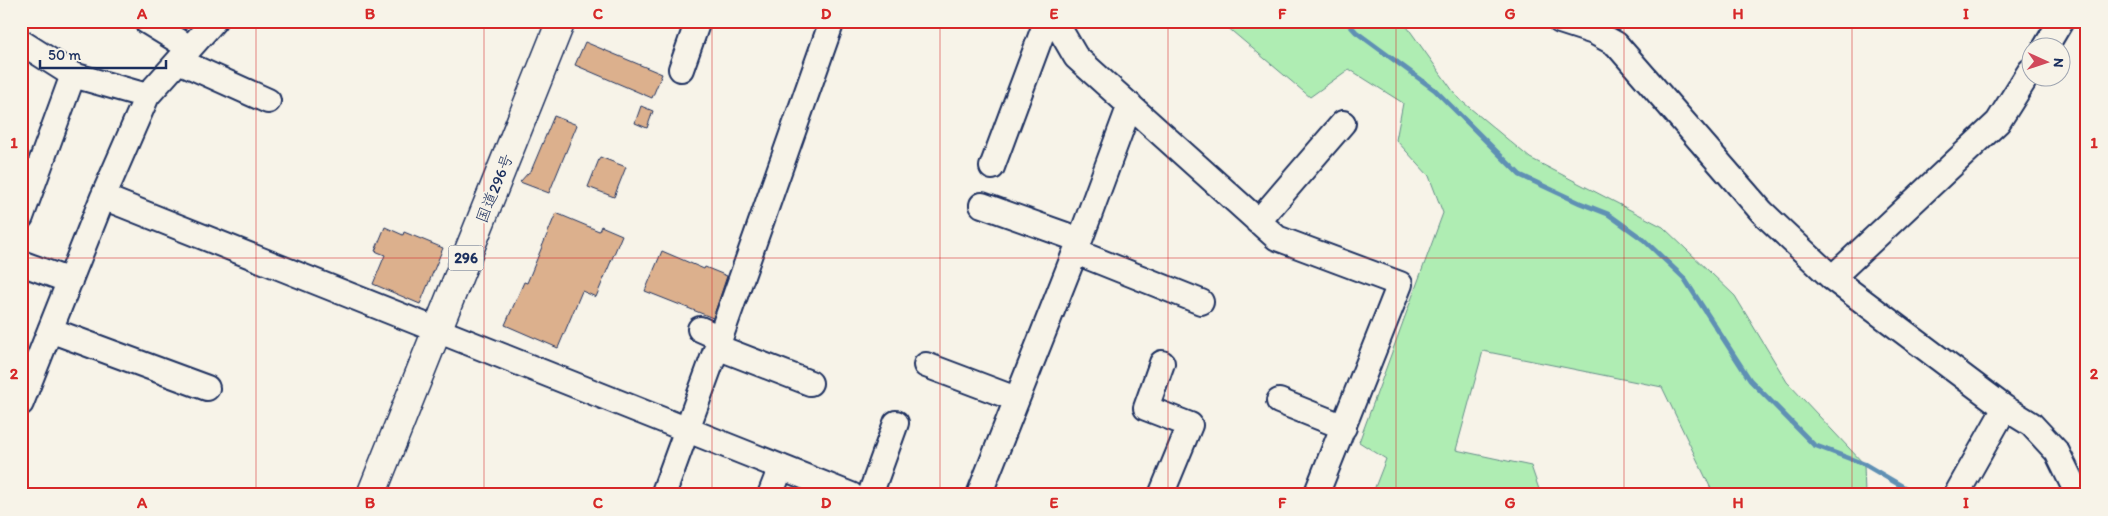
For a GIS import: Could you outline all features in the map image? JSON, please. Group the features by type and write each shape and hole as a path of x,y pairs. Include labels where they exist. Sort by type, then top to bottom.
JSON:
{"highway":[{"name":"国道296号","path":"371,495 561,21"}],"street":[{"path":"146,21 184,54 268,101"},
{"path":"21,404 103,197 147,96 214,21"},
{"path":"681,69 698,21"},
{"path":"663,495 688,429 712,338 832,21"},
{"path":"1560,21 1594,32 1616,44 1762,212 1832,278 2005,408 2031,424 2057,452 2078,495"},
{"path":"2051,38 2061,21"},
{"path":"992,167 1049,25 1076,57 1277,238 1400,284 1316,495"},
{"path":"21,42 73,75 147,96"},
{"path":"21,217 73,75"},
{"path":"1832,278 1998,122 2020,87"},
{"path":"979,495 1078,246 1130,105"},
{"path":"1258,222 1343,123"},
{"path":"103,197 437,328 851,495"},
{"path":"982,205 1201,302"},
{"path":"21,263 70,281"},
{"path":"50,330 208,388"},
{"path":"712,338 810,383"},
{"path":"1161,495 1190,425 1146,408 1162,363"},
{"path":"926,365 1016,399"},
{"path":"1279,401 1344,427"},
{"path":"1956,495 2005,408"},
{"path":"870,495 896,423"},
{"path":"770,495 781,467"}],"green space":[{"path":"1220,21 1399,21 1408,28 1458,98 1530,158 1663,227 1735,296 1787,382 1864,464 1865,495 1714,495 1662,387 1483,351 1456,450 1531,466 1541,495 1372,495 1386,459 1359,442 1443,213 1429,176 1396,140 1403,103 1349,69 1310,97"}],"building":[{"path":"585,42 662,74 652,98 575,65"},
{"path":"641,106 653,111 647,128 635,123"},
{"path":"554,116 577,125 549,193 520,182 531,171"},
{"path":"600,157 626,167 614,197 588,187"},
{"path":"556,213 599,231 601,226 622,235 596,297 582,291 558,348 505,325 524,282 527,283"},
{"path":"385,227 403,235 404,232 443,248 420,304 373,284 385,255 375,251"},
{"path":"662,251 704,269 705,267 727,276 713,318 645,291"}],"waterway":[{"path":"1346,21 1356,32 1435,90 1520,175 1608,214 1644,240 1684,278 1750,380 1814,445 1864,464 1917,495"}]}
